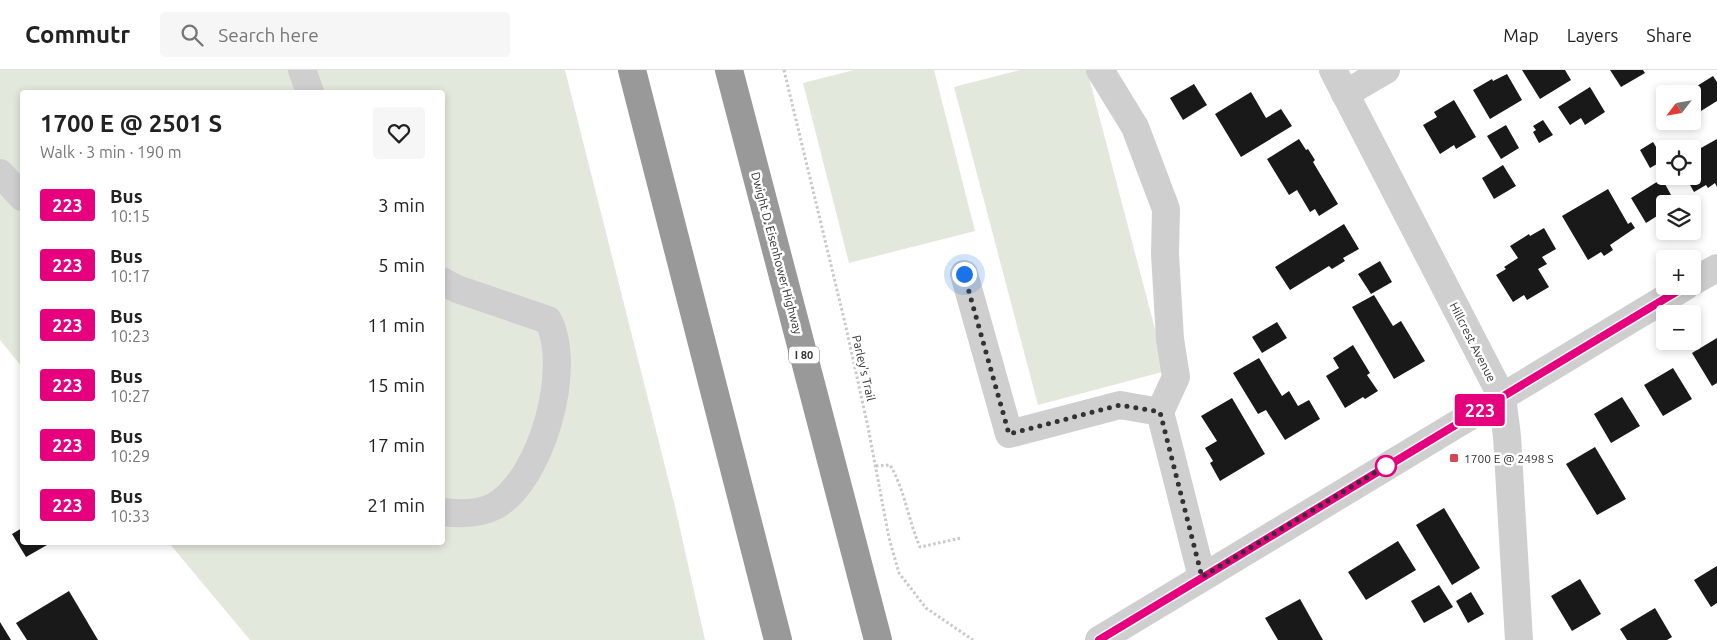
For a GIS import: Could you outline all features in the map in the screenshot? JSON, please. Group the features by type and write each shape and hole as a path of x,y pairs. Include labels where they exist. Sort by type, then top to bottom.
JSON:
{"highway":[{"path":"632,70 778,640"},
{"name":"Dwight D. Eisenhower Highway","path":"729,70 878,640"}],"street":[{"path":"302,70 309,90"},
{"path":"1100,70 1136,127 1166,209 1165,254 1170,339 1176,377 1160,412 1202,577"},
{"name":"Hillcrest Avenue","path":"1333,70 1502,397 1507,436 1519,640"},
{"path":"1346,94 1386,70"},
{"path":"0,173 20,195"},
{"path":"1701,277 1717,268"},
{"path":"964,274 1009,434 1120,405 1160,412"},
{"path":"445,283 457,289 548,320 552,329 558,359 547,430 524,476 507,496 495,506 481,510 445,512"},
{"path":"1099,640 1671,295"}],"path":[{"name":"Parley's Trail","path":"784,70 845,323 876,466 889,538 898,573 926,608 973,640"},
{"path":"876,466 890,465 898,478 920,547 961,538"}],"shaded area":[{"path":"0,70 565,70 674,502 705,640 250,640 171,545 445,545 445,90 20,90 20,365 0,340"},
{"path":"854,70 934,70 975,231 849,263 803,83"},
{"path":"1020,70 1087,70 1166,371 1038,405 954,87"}],"building":[{"path":"1522,70 1565,70 1571,80 1540,99"},
{"path":"1610,70 1643,70 1645,73 1621,87"},
{"path":"1507,74 1522,100 1490,119 1473,90 1492,79 1493,81"},
{"path":"1713,76 1717,82 1717,101 1701,111 1701,85 1699,85"},
{"path":"1194,84 1207,105 1183,120 1170,98"},
{"path":"1590,87 1605,112 1585,125 1581,118 1570,125 1558,107"},
{"path":"1251,92 1266,118 1281,109 1292,126 1241,157 1215,114"},
{"path":"1454,100 1476,137 1456,149 1454,145 1440,154 1423,125 1437,117 1434,112"},
{"path":"1543,120 1553,135 1539,143 1533,132 1536,130 1533,126"},
{"path":"1506,125 1519,148 1501,159 1487,136"},
{"path":"1299,139 1315,160 1313,162 1338,204 1319,216 1315,209 1310,212 1297,190 1289,195 1267,159"},
{"path":"1717,139 1717,187 1715,183 1708,188 1706,185 1694,192 1690,185 1701,185 1701,148"},
{"path":"1653,142 1656,147 1656,165 1650,168 1640,150"},
{"path":"1503,165 1516,186 1494,199 1482,178"},
{"path":"1656,182 1656,185 1666,185 1671,195 1656,195 1656,217 1646,223 1631,198"},
{"path":"1608,189 1628,224 1631,222 1635,228 1610,245 1613,250 1604,256 1601,252 1588,260 1562,216"},
{"path":"1344,224 1359,249 1343,258 1345,261 1332,269 1329,266 1290,290 1275,267"},
{"path":"1544,228 1556,249 1542,257 1547,264 1538,269 1549,287 1527,300 1524,295 1513,302 1496,275 1518,258 1510,246 1529,234 1530,236"},
{"path":"1380,261 1392,282 1371,294 1358,274"},
{"path":"1374,295 1393,326 1401,321 1425,361 1394,379 1352,307"},
{"path":"1277,322 1287,338 1262,353 1252,337"},
{"path":"1717,338 1717,383 1712,386 1692,353 1701,350 1701,348"},
{"path":"1353,345 1370,373 1367,375 1378,391 1365,399 1363,397 1345,408 1326,376 1339,368 1333,358"},
{"path":"1259,358 1282,396 1289,391 1298,406 1309,400 1320,419 1285,440 1266,410 1258,414 1233,373"},
{"path":"1673,368 1692,399 1663,416 1644,385"},
{"path":"1622,397 1640,426 1611,443 1594,414"},
{"path":"1232,398 1265,454 1220,481 1210,463 1213,461 1205,448 1217,441 1201,416"},
{"path":"1595,447 1626,499 1597,515 1566,464"},
{"path":"1444,508 1480,568 1452,585 1416,525"},
{"path":"20,529 20,545 47,545 26,557 12,534"},
{"path":"1398,541 1416,570 1366,600 1348,572"},
{"path":"1717,566 1717,603 1711,607 1694,580"},
{"path":"1580,579 1601,614 1572,631 1551,596"},
{"path":"1439,585 1453,607 1424,623 1411,601"},
{"path":"69,591 98,640 27,640 16,623"},
{"path":"1471,592 1484,614 1468,623 1456,601"},
{"path":"1300,599 1323,640 1278,640 1265,618"},
{"path":"1655,608 1672,637 1667,640 1627,640 1620,629"},
{"path":"0,622 11,640 0,640"}],"bus line":[{"name":"223","path":"1099,640 1671,295"}],"place":[{"name":"1700 E @ 2498 S","path":"1454,458"}],"route":[{"path":"964,274 1009,434 1120,405 1160,412 1202,577 1386,466"}]}
